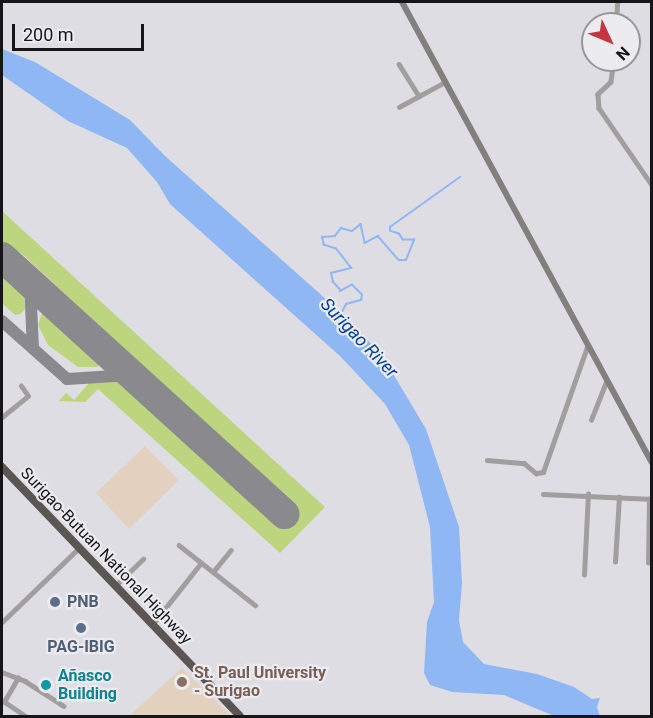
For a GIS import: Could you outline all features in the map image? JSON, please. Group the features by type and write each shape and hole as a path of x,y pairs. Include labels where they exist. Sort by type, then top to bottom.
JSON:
{"highway":[{"name":"Surigao-Butuan National Highway","path":"2,466 240,717"}],"street":[{"path":"402,2 651,463"},
{"path":"399,64 419,96"},
{"path":"612,72 611,82 598,94 599,108 651,185"},
{"path":"399,106 445,82"},
{"path":"487,460 524,463 536,472 543,472 587,347"},
{"path":"591,420 606,382"},
{"path":"2,417 28,396 21,386"},
{"path":"543,494 588,494 650,499 648,563"},
{"path":"584,574 588,494"},
{"path":"615,562 619,497"},
{"path":"179,545 255,605"},
{"path":"2,622 79,548"},
{"path":"213,572 231,550"},
{"path":"115,586 143,559"},
{"path":"152,625 201,562"},
{"path":"2,672 18,678 64,706"},
{"path":"18,678 3,701 26,717"}],"shaded area":[{"path":"145,446 179,480 129,529 96,493"},
{"name":"St. Paul University - Surigao","path":"182,668 231,716 129,716"}],"green space":[{"path":"2,211 325,507 280,553 98,389 85,402 59,401 66,393 74,400 89,383 122,381 276,522 292,505 20,252 16,256 2,243"},
{"path":"2,278 24,297 25,309 20,314 15,315 2,303"},
{"path":"42,313 98,360 98,367 78,367 48,345 38,325"}],"water":[{"name":"Surigao River","path":"2,49 35,62 130,120 165,156 346,317 383,357 426,429 459,527 462,583 459,620 463,642 484,664 537,674 574,687 592,699 600,698 597,707 600,716 554,716 504,695 452,692 430,685 424,673 427,622 434,602 430,527 409,445 385,404 341,357 170,204 157,182 127,148 68,121 2,75"}],"waterway":[{"name":"Surigao River","path":"341,314 346,304 361,300 362,295 352,285 341,291 333,282 331,273 351,268 336,249 324,245 322,237 335,236 341,228 352,231 361,224 365,243 378,236 399,260 406,260 414,240 403,240 399,234 390,231 390,227 460,177"}],"taxiway":[{"path":"30,283 33,348"},
{"path":"2,321 67,379 131,375"}],"runway":[{"path":"2,257 284,514"}],"place":[{"name":"PNB","path":"55,602"},
{"name":"PAG-IBIG","path":"81,628"},
{"name":"St. Paul University - Surigao","path":"182,682"},
{"name":"Añasco Building","path":"46,685"}]}
